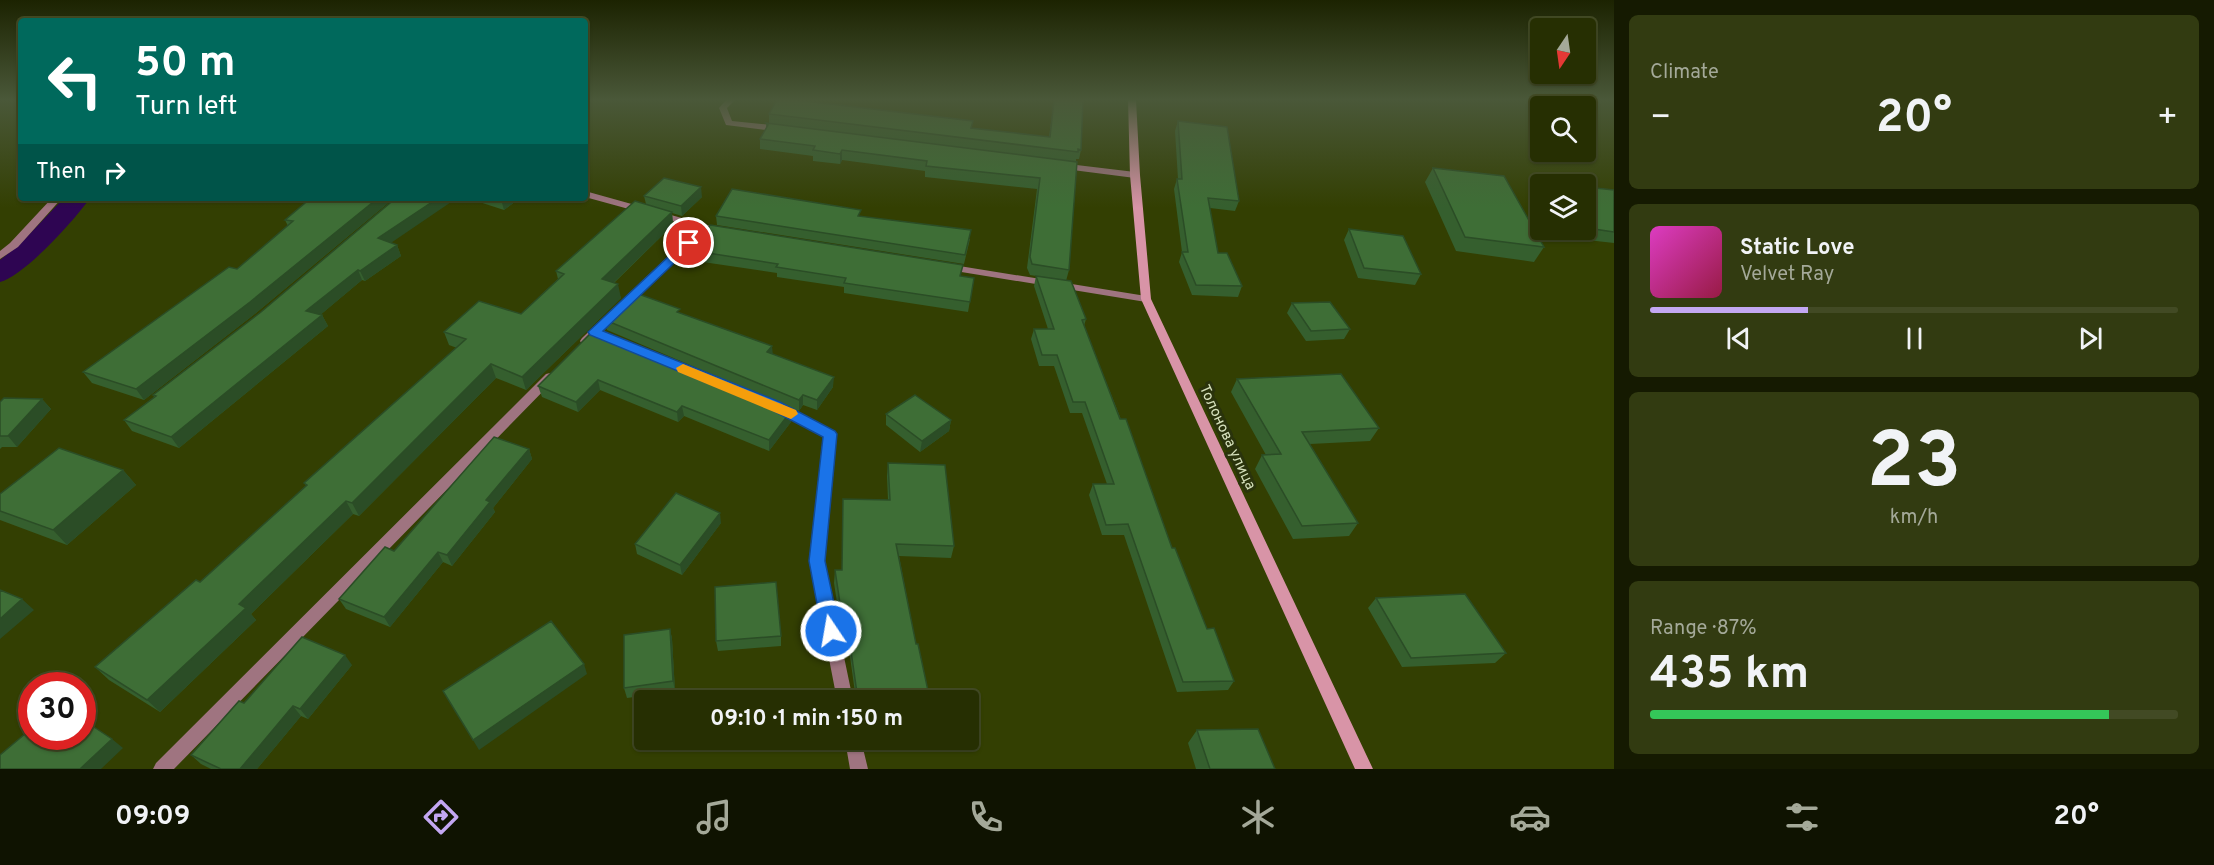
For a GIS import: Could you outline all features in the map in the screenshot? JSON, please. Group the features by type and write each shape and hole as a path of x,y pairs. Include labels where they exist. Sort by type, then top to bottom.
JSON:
{"main road":[{"name":"Толонова улица","path":"1133,136 1146,299 1364,769"}],"street":[{"path":"1054,165 1135,176"},
{"path":"588,195 704,228 728,232"},
{"path":"0,256 14,245 54,201"},
{"path":"578,349 600,335 704,228"},
{"path":"937,266 1146,299"},
{"path":"162,769 561,366"},
{"path":"764,401 830,434 817,561 843,690"},
{"path":"855,750 859,769"}],"building":[{"path":"762,136 869,136 1077,162 1069,270 1032,264 1030,257 1040,178 926,166 927,161 842,150 840,154 813,150 815,146 760,139"},
{"path":"947,136 1082,136 1081,150 1078,149 1078,152"},
{"path":"1179,136 1228,136 1239,201 1208,198 1218,253 1227,253 1242,286 1196,285 1182,252 1188,252 1177,179 1182,179"},
{"path":"1433,168 1504,176 1530,222 1530,240 1540,240 1544,247 1465,237"},
{"path":"664,178 701,187 681,206 644,196"},
{"path":"1596,188 1614,190 1614,232 1596,229"},
{"path":"732,189 861,210 858,216 971,230 965,255 716,216"},
{"path":"307,201 374,201 250,302 136,389 83,372 229,267 237,269 293,221 285,220"},
{"path":"392,201 434,201 378,238 397,245 360,271 358,270 306,311 322,315 171,437 124,420 261,312"},
{"path":"635,201 672,212 602,279 618,284 522,377 491,364 352,503 346,501 239,604 246,608 147,700 95,667 196,580 200,582 307,485 304,483 466,339 444,332 479,301 521,314 564,274 556,271"},
{"path":"710,225 963,265 960,276 974,278 970,302 844,283 846,278 776,267 778,264 695,251"},
{"path":"1349,229 1403,236 1421,274 1364,268"},
{"path":"1036,276 1071,281 1086,319 1082,320 1120,419 1126,419 1172,548 1175,548 1207,629 1214,628 1234,681 1183,682 1128,524 1106,525 1093,484 1114,484 1085,402 1073,402 1057,355 1042,355 1034,329 1054,329"},
{"path":"633,292 680,309 677,312 772,346 767,352 834,377 817,400 803,395 799,400 605,320"},
{"path":"1330,302 1350,329 1311,331 1292,303"},
{"path":"595,329 770,400 791,411 769,440 682,406 677,412 598,380 576,402 538,386"},
{"path":"1341,374 1379,428 1302,432 1358,523 1302,526 1262,455 1281,454 1237,379"},
{"path":"915,395 951,420 922,441 886,414"},
{"path":"4,398 42,399 8,436 0,436 0,402"},
{"path":"494,437 529,449 486,500 490,502 447,555 438,552 384,617 339,599 385,547 394,551"},
{"path":"59,448 123,470 53,530 0,511 0,494"},
{"path":"888,463 945,465 954,546 896,544 928,690 857,690 848,630 844,630 835,570 842,570 843,499 890,500"},
{"path":"676,493 720,513 680,565 635,544"},
{"path":"776,582 781,636 716,641 715,587"},
{"path":"0,590 22,599 0,619"},
{"path":"1465,594 1506,653 1411,658 1376,598"},
{"path":"551,621 584,664 473,740 443,691"},
{"path":"670,629 673,681 624,688 624,635"},
{"path":"302,637 345,655 300,709 293,706 240,769 221,769 191,755 239,701 244,703"},
{"path":"96,728 112,739 80,769 0,769 0,755 18,740 18,750 96,750"},
{"path":"1258,729 1275,769 1210,769 1197,730"}],"waterway":[{"path":"0,274 29,250 75,201"}],"slow traffic":[{"path":"683,368 791,414"}],"route":[{"path":"689,243 595,332 775,406 830,434 817,561 831,631"}]}
